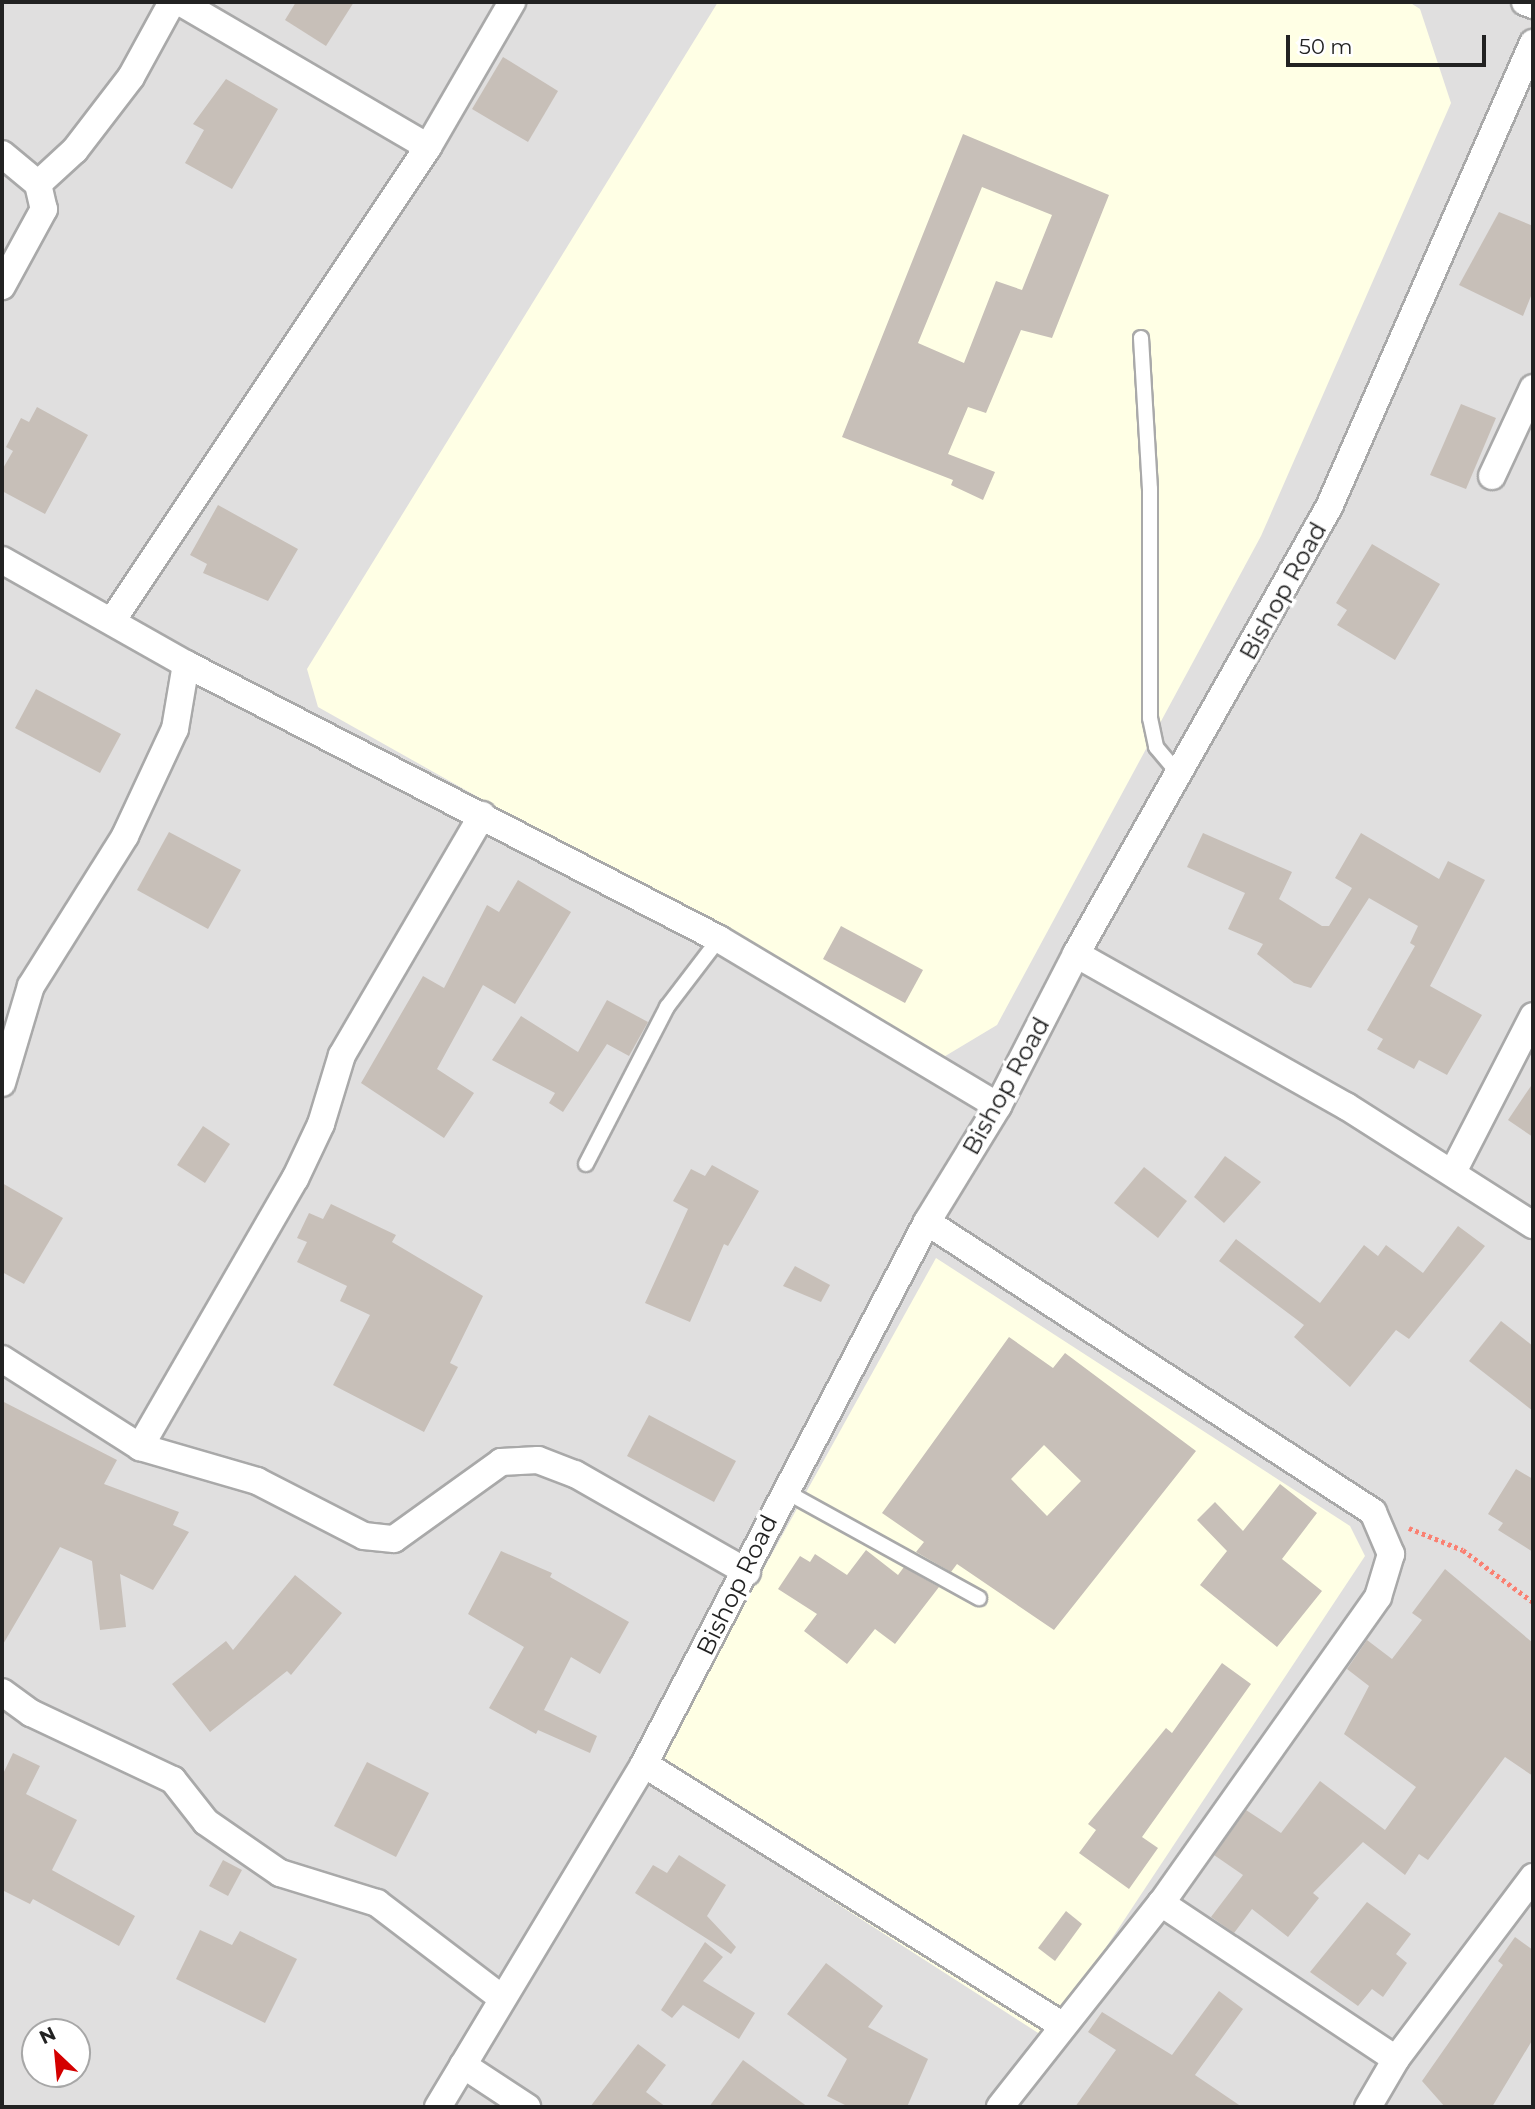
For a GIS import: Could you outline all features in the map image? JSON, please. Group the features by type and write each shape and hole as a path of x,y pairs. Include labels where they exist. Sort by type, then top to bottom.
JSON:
{"street":[{"path":"38,184 75,150 131,77 172,2"},
{"path":"180,2 428,148"},
{"path":"112,621 428,148 512,2"},
{"path":"1525,2 1533,5"},
{"name":"Bishop Road","path":"438,2107 499,1996 644,1764 747,1572 783,1490 926,1222 998,1106 1076,954 1329,507 1533,43"},
{"path":"2,154 38,184 44,209 2,286"},
{"path":"1492,476 1533,388"},
{"path":"2,560 186,664 719,939 998,1106"},
{"path":"2,1083 32,986 125,836 175,729 186,664"},
{"path":"140,1447 295,1179 321,1124 342,1055 482,815"},
{"path":"1076,954 1454,1170 1533,1225"},
{"path":"1454,1170 1533,1016"},
{"path":"926,1222 1373,1513 1391,1554 1378,1597 1161,1903 1060,2024 1000,2107"},
{"path":"2,1359 140,1447 257,1481 364,1536 394,1538 501,1462 538,1460 575,1474 747,1572"},
{"path":"2,1692 31,1713 173,1780 206,1822 280,1873 377,1903 499,1996"},
{"path":"644,1764 1060,2024"},
{"path":"1368,2107 1396,2059 1533,1877"},
{"path":"1161,1903 1396,2059"},
{"path":"463,2065 527,2107"}],"lane":[{"path":"1141,338 1150,489 1150,718 1156,747 1179,774"},
{"path":"586,1164 667,1007 719,939"},
{"path":"783,1490 979,1598"}],"path":[{"path":"1373,1513 1463,1550 1533,1602"}],"shaded area":[{"path":"2,2 1533,2 1533,2107 2,2107"},
{"path":"718,2 1409,2 1420,9 1451,103 1261,536 997,1025 942,1058 318,707 307,669"},
{"path":"936,1258 1350,1526 1365,1556 1046,2038 646,1781"}],"building":[{"path":"296,2 354,2 326,46 285,20"},
{"path":"503,57 558,91 528,142 472,109"},
{"path":"226,79 278,109 232,189 185,163 204,130 193,124"},
{"path":"963,134 1109,195 1052,338 1021,330 986,413 968,407 948,454 995,472 983,500 951,485 953,480 842,437","holes":["982,187 1052,215 1022,290 996,281 964,363 918,343"]},
{"path":"1499,212 1533,226 1533,291 1523,316 1459,285"},
{"path":"1461,404 1496,418 1466,489 1430,475"},
{"path":"37,407 88,435 45,514 2,491 2,470 13,451 6,447 21,418 29,422"},
{"path":"218,505 298,549 268,601 203,573 207,564 190,555"},
{"path":"1372,544 1440,584 1395,660 1337,625 1347,610 1336,603"},
{"path":"36,689 121,734 100,773 15,728"},
{"path":"169,832 241,870 208,929 137,890"},
{"path":"1203,833 1292,872 1279,899 1322,926 1329,926 1352,888 1335,878 1361,833 1439,879 1448,861 1485,880 1430,986 1482,1015 1447,1075 1419,1060 1414,1069 1377,1049 1383,1039 1367,1030 1415,946 1410,943 1418,926 1369,898 1311,988 1294,983 1257,954 1263,944 1228,929 1245,893 1187,867"},
{"path":"518,880 571,912 515,1004 483,985 437,1069 474,1093 444,1138 361,1083 423,976 444,988 487,905 499,912"},
{"path":"841,926 923,970 905,1003 823,959"},
{"path":"607,1000 648,1022 629,1056 607,1044 563,1112 549,1103 555,1093 492,1060 521,1016 578,1052"},
{"path":"1533,1083 1533,1137 1508,1120"},
{"path":"203,1126 230,1144 205,1183 177,1165"},
{"path":"1225,1156 1261,1182 1224,1223 1194,1197"},
{"path":"712,1165 759,1191 728,1246 724,1244 690,1322 645,1303 688,1209 673,1201 691,1169 705,1176"},
{"path":"1144,1167 1187,1201 1158,1238 1114,1203"},
{"path":"2,1183 63,1218 24,1284 2,1272"},
{"path":"331,1204 396,1235 392,1242 483,1296 450,1363 458,1367 424,1432 333,1385 370,1315 340,1301 347,1286 297,1262 307,1242 297,1238 309,1213 323,1219"},
{"path":"1458,1226 1485,1246 1409,1339 1396,1330 1350,1387 1294,1337 1304,1325 1219,1261 1236,1239 1320,1303 1364,1245 1378,1256 1386,1245 1423,1273"},
{"path":"795,1266 830,1285 821,1302 783,1286"},
{"path":"1501,1321 1533,1346 1533,1411 1469,1361"},
{"path":"1009,1337 1053,1368 1065,1353 1196,1451 1054,1630 957,1564 951,1572 916,1552 924,1542 882,1513","holes":["1044,1445 1081,1481 1047,1516 1011,1479"]},
{"path":"2,1401 117,1460 104,1484 179,1512 173,1525 189,1532 153,1590 120,1574 126,1627 100,1630 92,1561 60,1547 2,1646"},
{"path":"649,1415 736,1461 714,1502 627,1456"},
{"path":"1516,1469 1533,1479 1533,1552 1498,1530 1503,1523 1488,1514"},
{"path":"1280,1484 1317,1513 1282,1559 1322,1591 1277,1647 1200,1585 1227,1551 1197,1520 1215,1502 1243,1531"},
{"path":"866,1550 898,1575 904,1567 939,1587 895,1644 875,1629 847,1664 804,1631 817,1614 778,1589 800,1556 810,1562 815,1554 847,1575"},
{"path":"501,1551 552,1573 550,1577 629,1622 600,1674 571,1657 544,1710 597,1736 590,1753 538,1730 536,1734 489,1708 524,1647 468,1614"},
{"path":"1445,1569 1533,1643 1533,1776 1505,1757 1428,1860 1419,1854 1405,1875 1363,1842 1313,1893 1319,1898 1288,1937 1252,1909 1234,1933 1211,1917 1243,1875 1214,1855 1246,1810 1281,1833 1320,1781 1385,1830 1416,1787 1344,1734 1369,1686 1347,1669 1367,1640 1392,1659 1422,1620 1412,1613"},
{"path":"295,1575 342,1613 291,1675 287,1671 210,1732 172,1684 226,1641 233,1650"},
{"path":"1222,1663 1251,1684 1142,1837 1158,1848 1129,1889 1079,1853 1096,1830 1088,1824 1166,1728 1172,1733"},
{"path":"13,1753 40,1766 26,1794 77,1820 52,1870 135,1916 119,1946 33,1899 30,1904 2,1890 2,1776"},
{"path":"367,1762 429,1793 396,1857 334,1826"},
{"path":"679,1855 726,1885 707,1916 736,1947 731,1954 635,1893 653,1865 667,1873"},
{"path":"223,1860 242,1870 228,1896 209,1886"},
{"path":"1367,1902 1411,1934 1396,1954 1407,1963 1383,1997 1372,1989 1358,2006 1310,1972"},
{"path":"1066,1911 1082,1924 1055,1961 1038,1948"},
{"path":"200,1930 232,1945 240,1931 297,1959 265,2023 176,1979"},
{"path":"1515,1937 1533,1950 1533,2039 1492,2107 1445,2107 1422,2081 1503,1965 1498,1961"},
{"path":"705,1942 723,1957 703,1981 755,2013 739,2039 683,2005 672,2018 661,2010"},
{"path":"826,1963 883,2006 868,2027 928,2059 907,2107 849,2107 827,2096 847,2059 787,2014"},
{"path":"1219,1991 1243,2009 1195,2075 1242,2107 1075,2107 1116,2050 1088,2032 1102,2012 1172,2055"},
{"path":"638,2044 666,2065 646,2092 666,2107 590,2107"},
{"path":"743,2060 808,2107 709,2107"}]}
